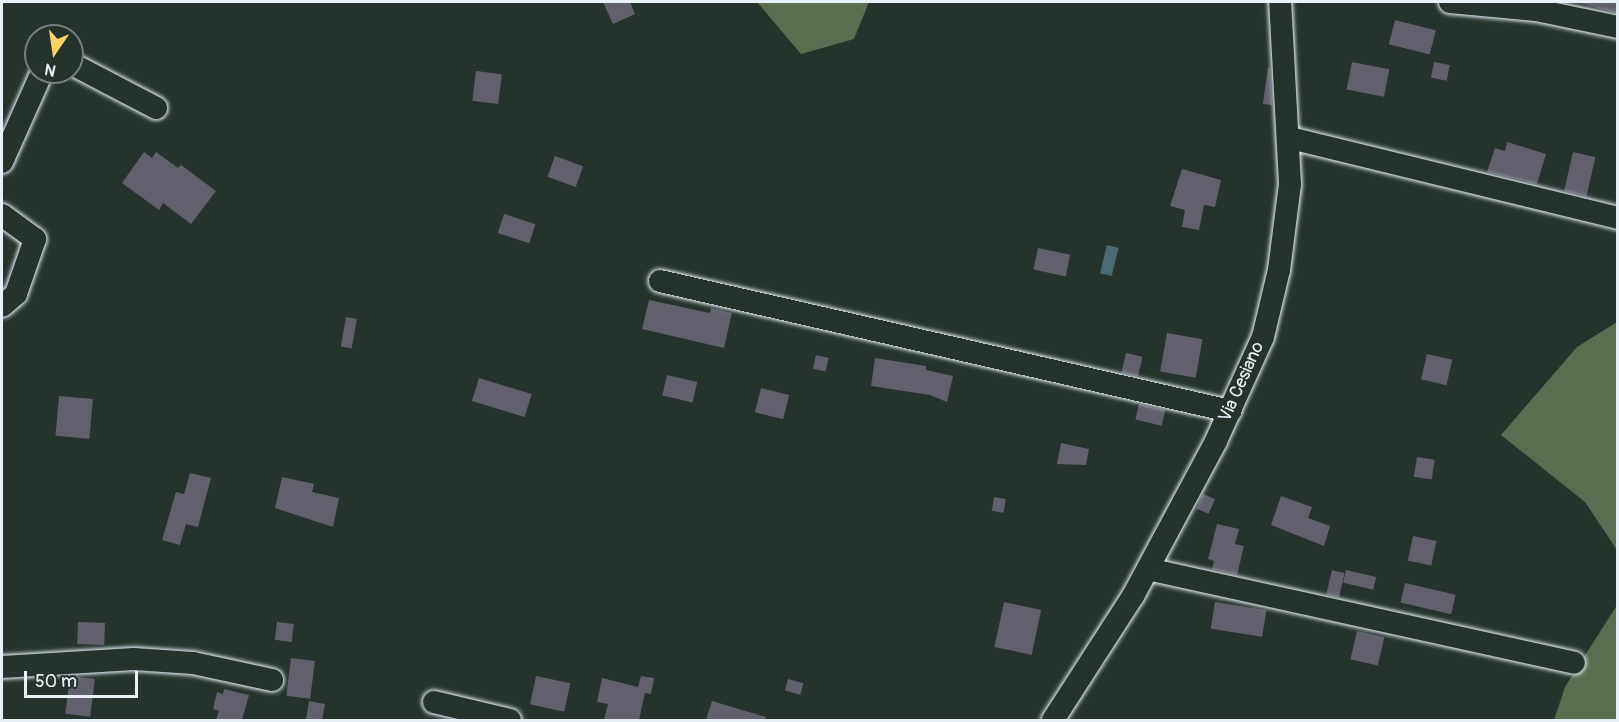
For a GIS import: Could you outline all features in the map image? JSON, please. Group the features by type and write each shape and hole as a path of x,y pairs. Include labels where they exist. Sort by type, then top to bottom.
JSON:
{"street":[{"name":"Via Cesiano","path":"1053,720 1148,569 1230,411 1261,343 1275,289 1289,208 1290,138 1280,2"},
{"path":"1450,2 1536,10 1617,27"},
{"path":"84,70 156,108"},
{"path":"2,162 37,84"},
{"path":"1290,138 1617,218"},
{"path":"2,215 35,239 16,294 2,306"},
{"path":"660,281 1230,411"},
{"path":"1148,569 1574,663"},
{"path":"2,667 67,660 134,659 193,663 272,680"},
{"path":"434,702 510,720"}],"green space":[{"path":"757,2 869,2 854,39 801,54"},
{"path":"1617,322 1617,550 1585,502 1501,435 1577,347"},
{"path":"1617,605 1617,720 1554,720 1565,687"}],"water":[{"path":"1107,245 1119,248 1112,276 1100,273"}],"building":[{"path":"603,2 630,2 635,14 613,24"},
{"path":"1577,2 1617,2 1616,13"},
{"path":"1395,20 1436,30 1430,54 1389,44"},
{"path":"1352,62 1389,69 1384,97 1347,89"},
{"path":"1434,62 1450,65 1447,81 1431,78"},
{"path":"1268,67 1270,68 1272,105 1263,104"},
{"path":"476,71 502,74 498,104 472,101"},
{"path":"1507,142 1546,154 1537,184 1487,172 1495,148 1505,151"},
{"path":"144,152 152,158 156,152 178,168 181,165 216,191 191,224 163,203 159,210 122,183"},
{"path":"1573,152 1595,157 1586,196 1564,191"},
{"path":"555,156 583,166 576,187 547,177"},
{"path":"1182,169 1221,180 1215,207 1204,205 1199,230 1182,227 1185,210 1170,206"},
{"path":"504,214 535,224 529,243 498,233"},
{"path":"1038,248 1070,255 1066,276 1033,270"},
{"path":"649,300 710,313 711,308 732,313 724,348 642,329"},
{"path":"346,317 357,319 352,348 341,347"},
{"path":"1167,333 1202,339 1196,378 1160,371"},
{"path":"1126,353 1143,357 1138,376 1122,372"},
{"path":"1427,354 1452,360 1446,385 1421,379"},
{"path":"816,355 829,358 826,372 813,369"},
{"path":"875,358 926,366 926,370 953,376 947,402 930,395 871,386"},
{"path":"667,375 697,382 692,402 662,395"},
{"path":"479,378 532,394 525,417 472,401"},
{"path":"761,388 789,395 783,419 755,412"},
{"path":"59,396 93,399 89,439 56,436"},
{"path":"1139,404 1165,410 1162,426 1135,420"},
{"path":"1061,443 1089,449 1086,465 1057,464"},
{"path":"1417,457 1435,460 1432,480 1414,477"},
{"path":"190,473 211,478 198,527 186,524 180,545 162,540 176,492 184,494"},
{"path":"282,477 314,484 312,492 339,498 333,527 275,508"},
{"path":"1203,494 1215,499 1209,514 1197,509"},
{"path":"1281,496 1312,507 1308,518 1330,526 1324,546 1271,525"},
{"path":"994,497 1006,499 1004,513 992,511"},
{"path":"1217,524 1239,529 1235,544 1244,546 1237,575 1212,569 1214,561 1208,559"},
{"path":"1413,536 1436,541 1431,565 1408,560"},
{"path":"1332,570 1345,573 1339,597 1326,594"},
{"path":"1346,570 1376,577 1373,590 1343,583"},
{"path":"1405,583 1456,595 1451,614 1401,602"},
{"path":"1004,602 1041,610 1032,655 994,647"},
{"path":"1215,602 1266,610 1262,637 1211,629"},
{"path":"78,622 105,623 104,645 77,644"},
{"path":"277,622 294,624 292,642 275,640"},
{"path":"1357,631 1384,637 1378,666 1350,659"},
{"path":"291,658 315,661 310,699 286,696"},
{"path":"70,676 95,679 90,717 65,714"},
{"path":"536,676 570,683 564,712 530,704"},
{"path":"641,676 654,678 651,694 645,693 639,720 604,720 608,704 597,702 602,678 638,687"},
{"path":"788,679 803,683 800,695 785,691"},
{"path":"224,689 249,695 242,720 216,720 219,711 213,709 217,692 223,694"},
{"path":"309,701 325,704 322,720 306,720"},
{"path":"712,701 766,717 765,720 706,720"}]}
